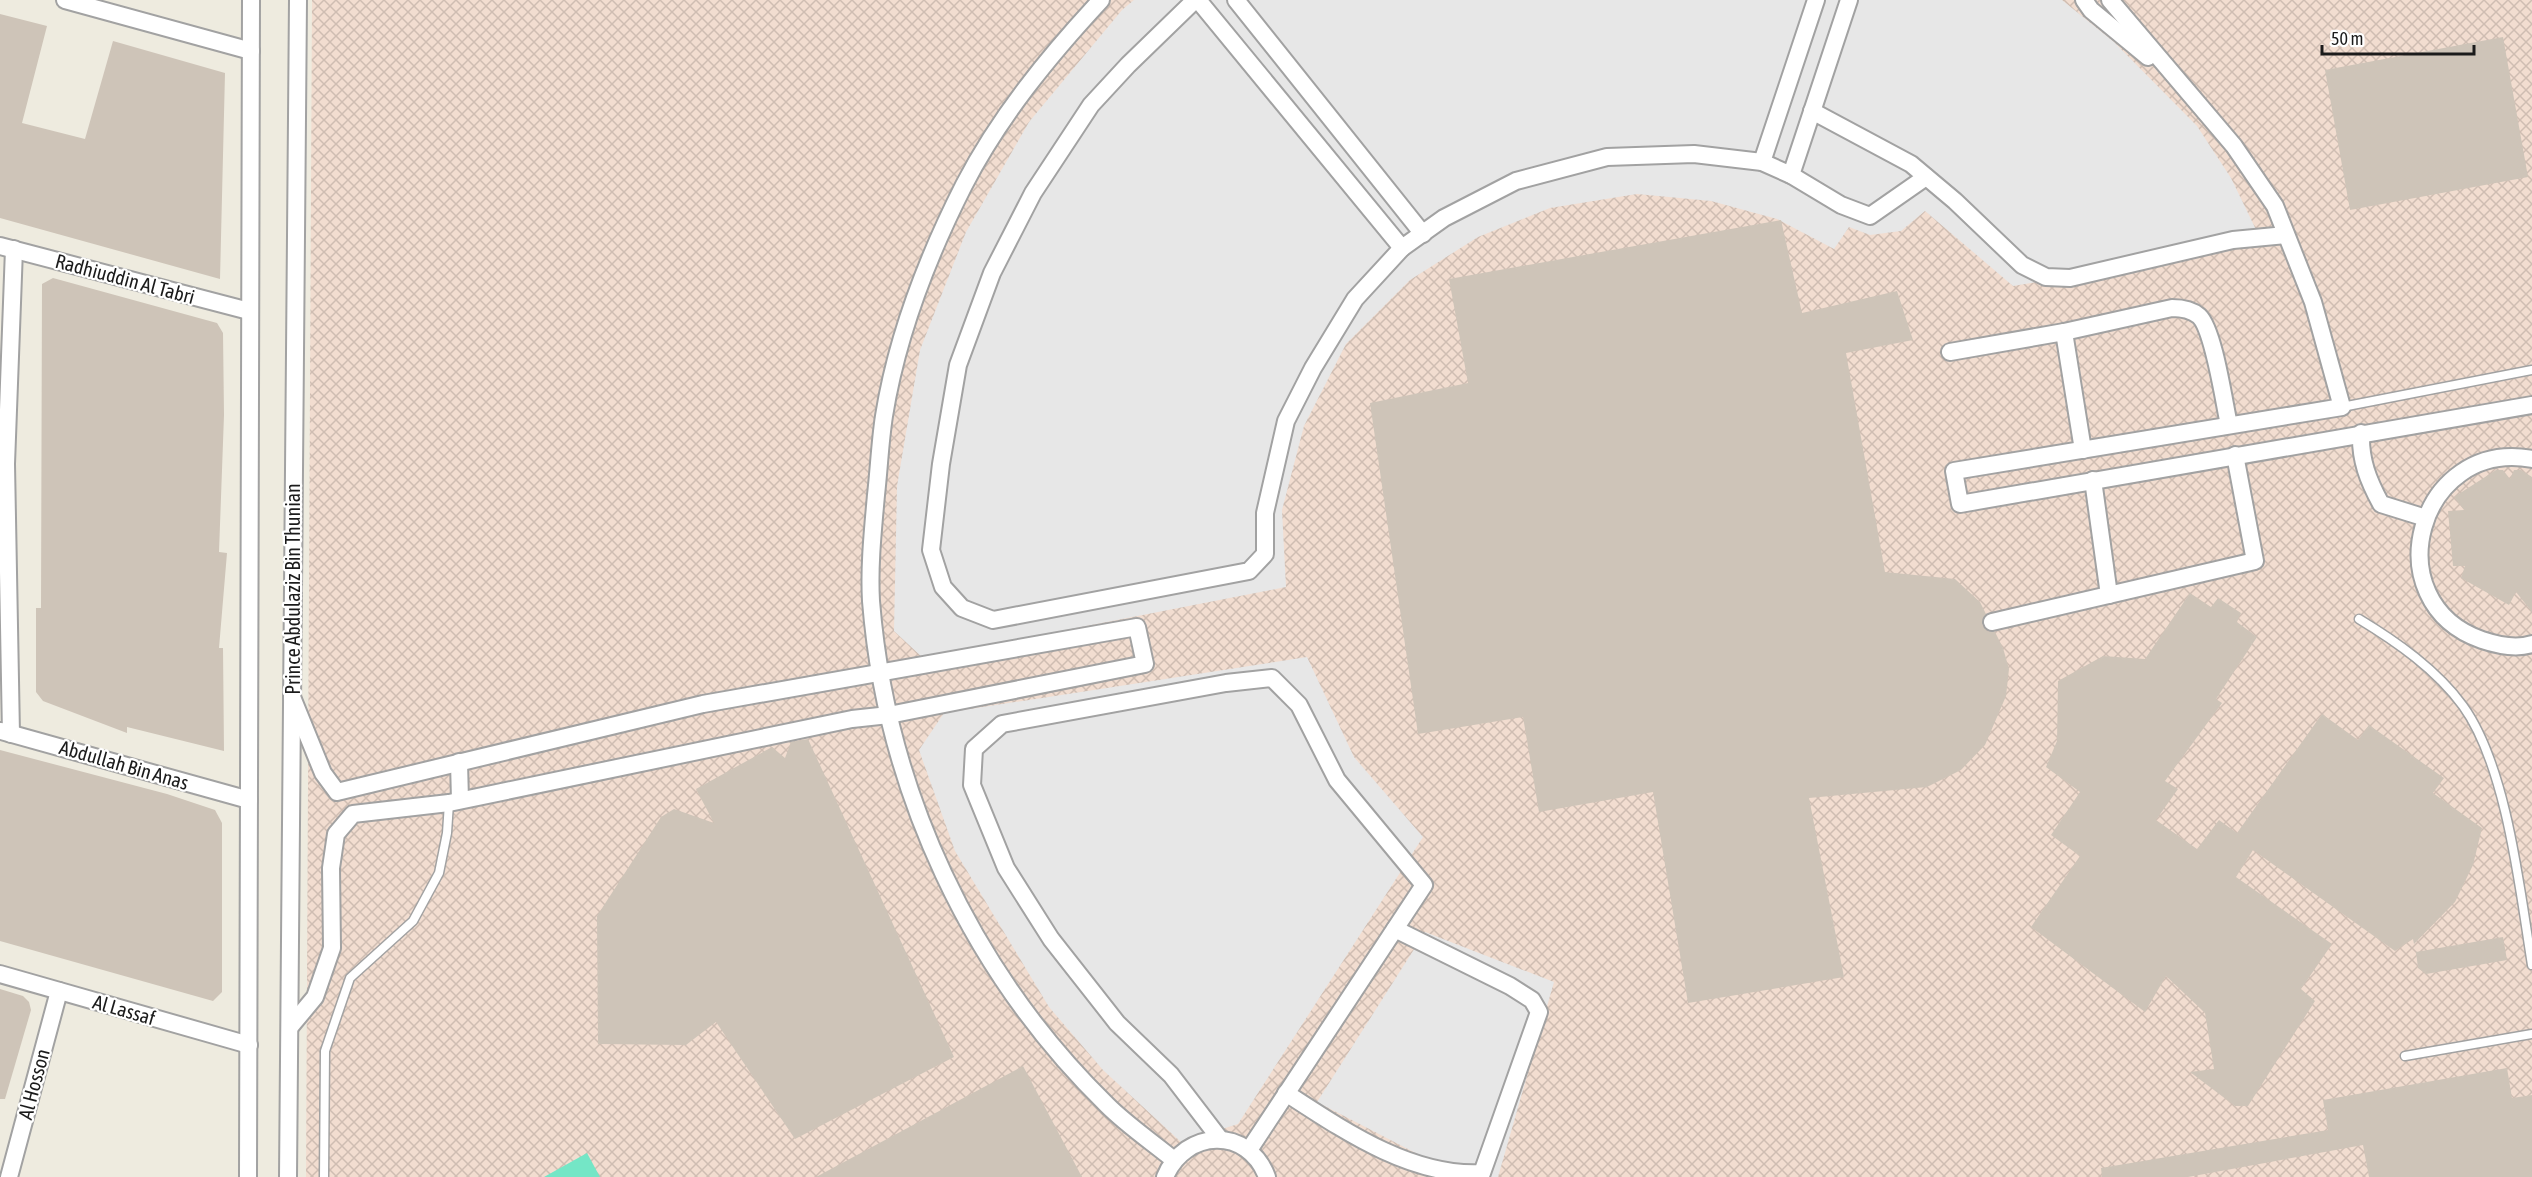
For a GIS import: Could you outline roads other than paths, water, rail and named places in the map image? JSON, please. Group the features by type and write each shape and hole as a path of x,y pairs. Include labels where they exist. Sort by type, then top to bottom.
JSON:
{"street":[{"path":"65,0 251,51"},
{"path":"249,1177 251,0"},
{"name":"Prince Abdulaziz Bin Thunian","path":"288,1177 298,0"},
{"path":"1068,36 1092,0"},
{"path":"1101,0 1029,83 965,183 919,286 898,350 884,417 873,537 871,598 889,715 929,844 989,959 1019,1003 1108,1106 1174,1160"},
{"path":"1402,249 1196,0 1128,65 1091,105 1033,193 992,273 958,365 941,464 931,550 943,587 962,608 993,620 1249,571 1265,554 1265,513 1286,421 1313,368 1355,299 1402,249 1444,218 1516,181 1607,157 1694,154 1762,162 1791,175 1841,205 1870,216 1926,177"},
{"path":"1236,0 1423,234"},
{"path":"1762,162 1816,0"},
{"path":"1791,175 1849,0"},
{"path":"2084,0 2091,10 2183,86"},
{"path":"2110,0 2234,146 2275,206 2313,302 2342,407 1954,471 1960,504 2532,405"},
{"path":"1812,111 1911,164 2022,265 2046,277 2070,278 2233,240 2286,235"},
{"path":"6,732 3,464 7,248"},
{"name":"Radhiuddin Al Tabri","path":"7,248 249,311"},
{"path":"1950,352 2064,332 2172,308 2184,309 2199,316 2208,332 2229,425"},
{"path":"2064,332 2083,450"},
{"path":"2361,433 2361,454 2368,481 2381,504 2426,518"},
{"path":"1992,621 2255,561 2235,455"},
{"path":"2532,459 2515,456 2484,460 2456,475 2434,498 2422,527 2418,558 2426,589 2443,615 2467,635 2497,645 2532,644"},
{"path":"2093,480 2109,595"},
{"path":"290,1027 315,996 332,948 331,868 336,834 353,814 454,802 852,719 889,715 1145,664 1137,627 703,704 337,792 323,773 292,697"},
{"path":"1220,1140 1171,1075 1117,1023 1038,918 1006,868 972,785 974,749 1002,724 1226,683 1272,678 1299,705 1337,780 1424,885 1249,1150"},
{"name":"Abdullah Bin Anas","path":"6,732 249,800"},
{"path":"454,802 459,762"},
{"path":"1286,1093 1345,1131 1410,1165 1461,1176 1482,1173 1539,1012 1532,1000 1510,986 1395,929"},
{"name":"Al Lassaf","path":"0,974 249,1046"},
{"name":"Al Hosson","path":"9,1177 59,991"},
{"path":"1165,1177 1174,1160 1186,1148 1203,1141 1220,1140 1249,1150 1263,1167 1267,1177"}],"lane":[{"path":"2342,407 2532,370"},
{"path":"2359,619 2392,638 2436,676 2463,706 2480,735 2502,805 2532,965"},
{"path":"324,1177 325,1051 350,978 413,921 439,873 454,802"},
{"path":"2405,1056 2532,1034"}]}
